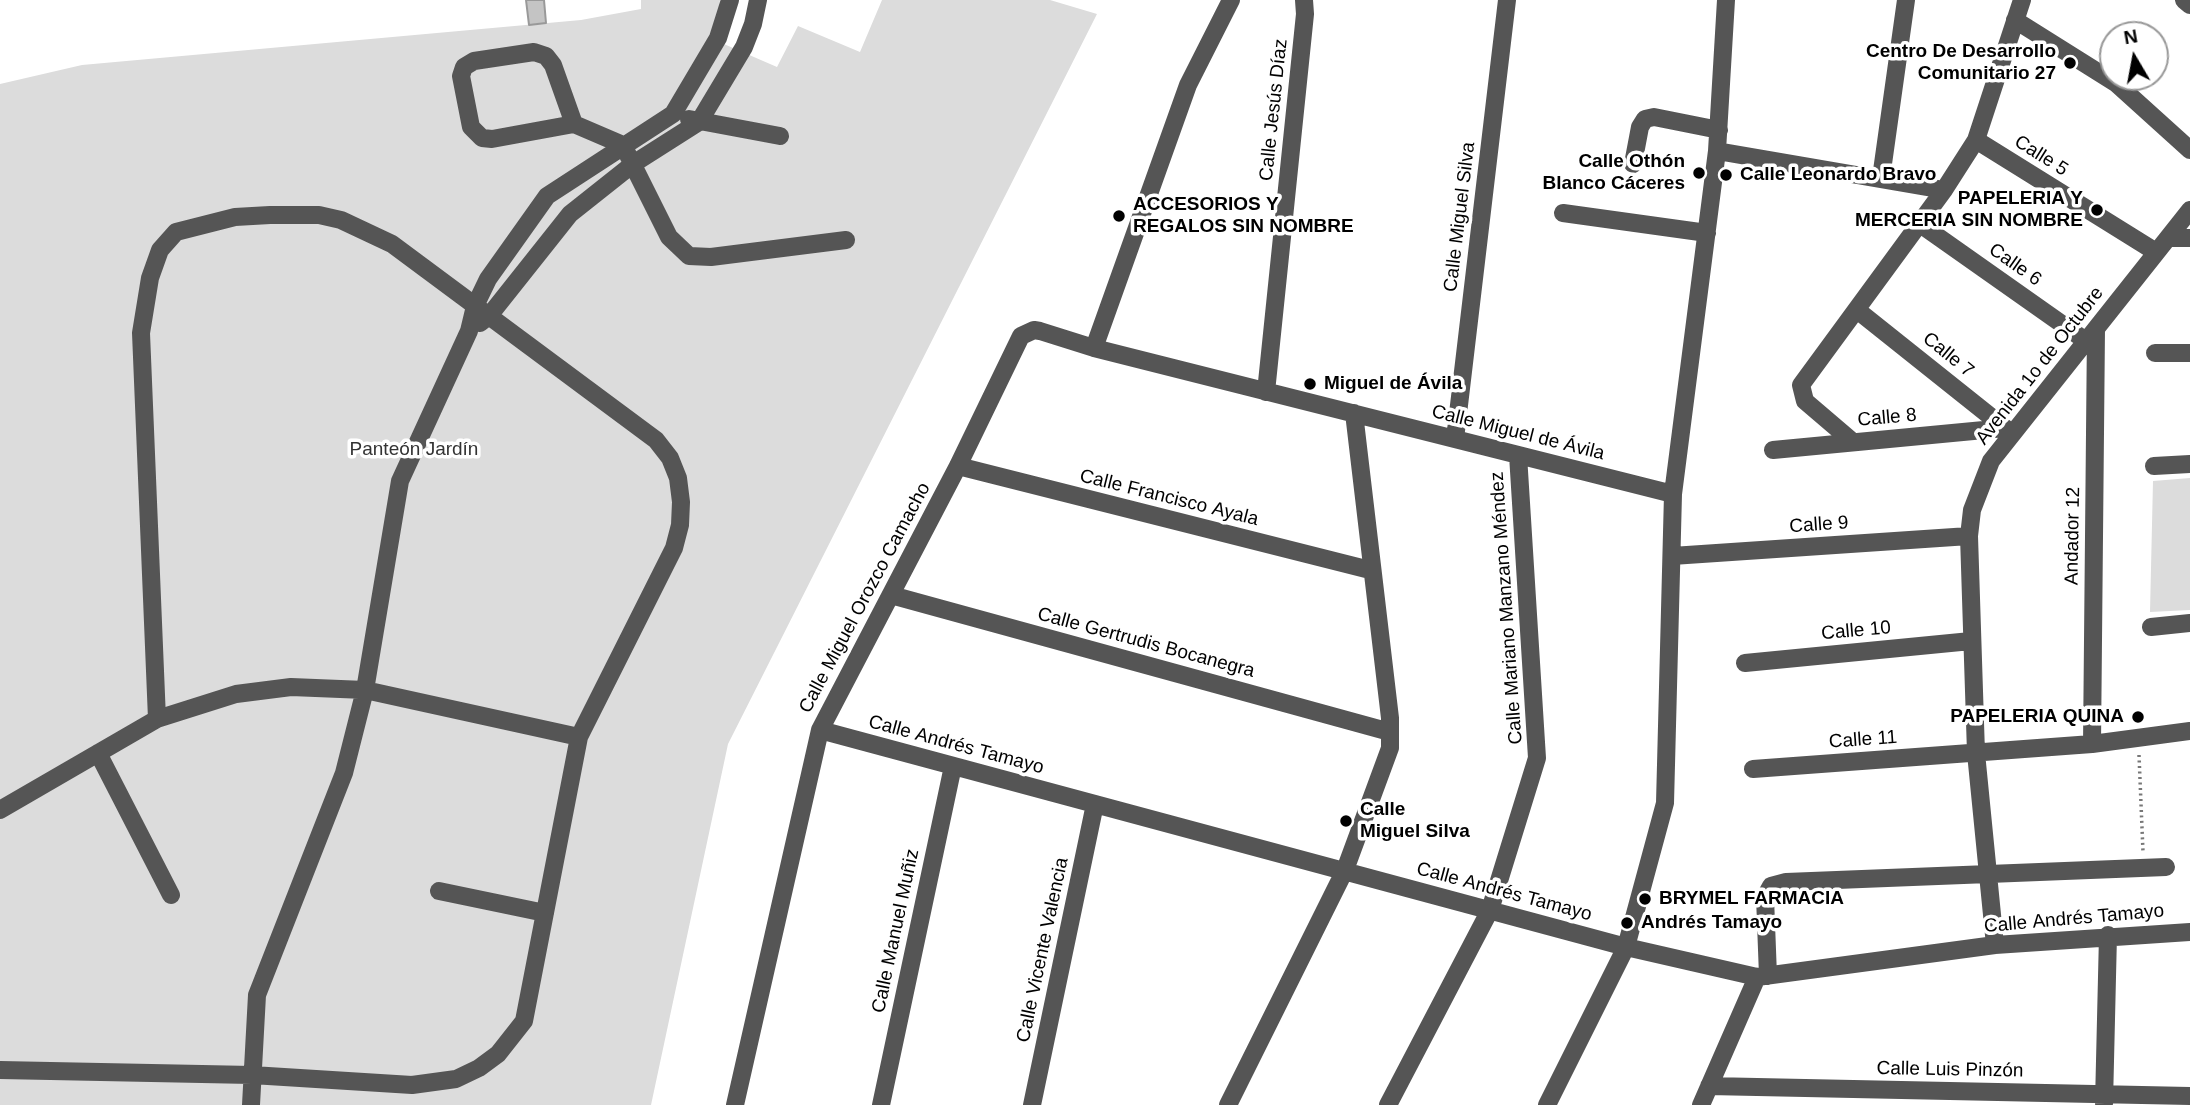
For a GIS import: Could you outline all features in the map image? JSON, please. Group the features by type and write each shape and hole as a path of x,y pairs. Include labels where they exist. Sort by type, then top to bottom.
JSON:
{"street":[{"path":"482,311 488,279 547,196 673,114 718,38 730,0"},
{"path":"251,1105 257,995 344,773 365,690 400,481 469,331 482,311 570,214 633,164 699,122 744,47 758,0"},
{"path":"1094,348 1188,85 1231,0"},
{"name":"Calle Jesús Díaz","path":"1266,391 1305,14 1304,0"},
{"name":"Calle Miguel Silva","path":"1455,439 1507,0"},
{"path":"1547,1105 1626,947 1665,803 1674,494 1717,151 1726,0"},
{"path":"1881,178 1906,0"},
{"path":"1853,442 1805,401 1800,391 1804,379 1920,224 1976,140 2022,0"},
{"path":"2185,0 2190,5"},
{"path":"2015,20 2117,84 2190,150"},
{"path":"574,124 553,65 546,56 534,52 474,61 464,68 461,76 471,127 482,138 492,139 574,124 623,145 669,237 690,256 711,257 846,240"},
{"path":"673,114 699,122 780,136"},
{"path":"1633,164 1640,127 1645,119 1654,117 1719,130"},
{"name":"Calle 5","path":"1976,140 2162,245"},
{"path":"1717,151 1944,190"},
{"name":"Avenida 1o de Octubre","path":"1995,946 1976,753 1971,641 1969,536 1981,482 2009,431 2091,335 2190,210"},
{"path":"1563,213 1707,233"},
{"path":"0,1070 252,1075 412,1085 456,1079 479,1068 498,1054 524,1021 579,737 674,548 680,525 678,478 670,458 656,440 391,244 361,228 320,215 235,217 200,223 176,232 160,250 150,278 141,333 158,719"},
{"name":"Calle 6","path":"1920,224 2091,335"},
{"path":"2162,245 2190,239"},
{"name":"Calle 7","path":"1857,310 2009,431"},
{"name":"Calle Miguel de Ávila","path":"1028,332 1040,331 1094,348 1674,494"},
{"name":"Calle Miguel Orozco Camacho","path":"735,1105 820,730 958,466 1017,340 1028,332"},
{"name":"Andador 12","path":"2091,335 2092,744"},
{"path":"2155,353 2190,353"},
{"path":"1228,1105 1345,870 1390,748 1354,414"},
{"name":"Calle 8","path":"1773,450 2009,431"},
{"name":"Calle Mariano Manzano Méndez","path":"1388,1105 1490,909 1537,758 1518,455"},
{"path":"2154,466 2190,464"},
{"name":"Calle Francisco Ayala","path":"958,466 1370,570"},
{"name":"Calle 9","path":"1672,556 1969,536"},
{"name":"Calle Gertrudis Bocanegra","path":"891,595 1390,732"},
{"path":"2151,627 2190,623"},
{"name":"Calle 10","path":"1745,663 1971,641"},
{"path":"0,810 158,719 206,701 262,689 291,687 365,690 579,737"},
{"name":"Calle Andrés Tamayo","path":"820,730 1626,947 1762,976 1995,946 2108,935 2190,932"},
{"name":"Calle 11","path":"1753,769 2092,744 2190,731"},
{"path":"98,754 171,895"},
{"name":"Calle Manuel Muñiz","path":"881,1105 953,766"},
{"name":"Calle Vicente Valencia","path":"1032,1105 1095,804"},
{"path":"1701,1105 1762,976 1765,897 1772,886 1786,882 2166,867"},
{"path":"439,891 545,913"},
{"path":"2104,1099 2108,935"},
{"name":"Calle Luis Pinzón","path":"1709,1086 2104,1099 2190,1096"}],"path":[{"path":"2138,739 2144,868"}],"green space":[{"name":"Panteón Jardín","path":"641,0 720,0 718,21 710,38 777,67 798,26 860,52 882,0 1050,0 1097,14 728,744 651,1105 0,1105 0,84 82,65 581,20 641,9"},
{"path":"2190,478 2190,610 2150,612 2153,481"}],"building":[{"path":"526,0 544,0 546,23 529,25"}],"place":[{"name":"Centro De Desarrollo Comunitario 27","path":"2070,63"},
{"name":"Calle Othón Blanco Cáceres","path":"1699,173"},
{"name":"Calle Leonardo Bravo","path":"1726,175"},
{"name":"PAPELERIA Y MERCERIA SIN NOMBRE","path":"2097,210"},
{"name":"ACCESORIOS Y REGALOS SIN NOMBRE","path":"1119,216"},
{"name":"Miguel de Ávila","path":"1310,384"},
{"name":"PAPELERIA QUINA","path":"2138,717"},
{"name":"Calle Miguel Silva","path":"1346,821"},
{"name":"BRYMEL FARMACIA","path":"1645,899"},
{"name":"Andrés Tamayo","path":"1627,923"}]}
